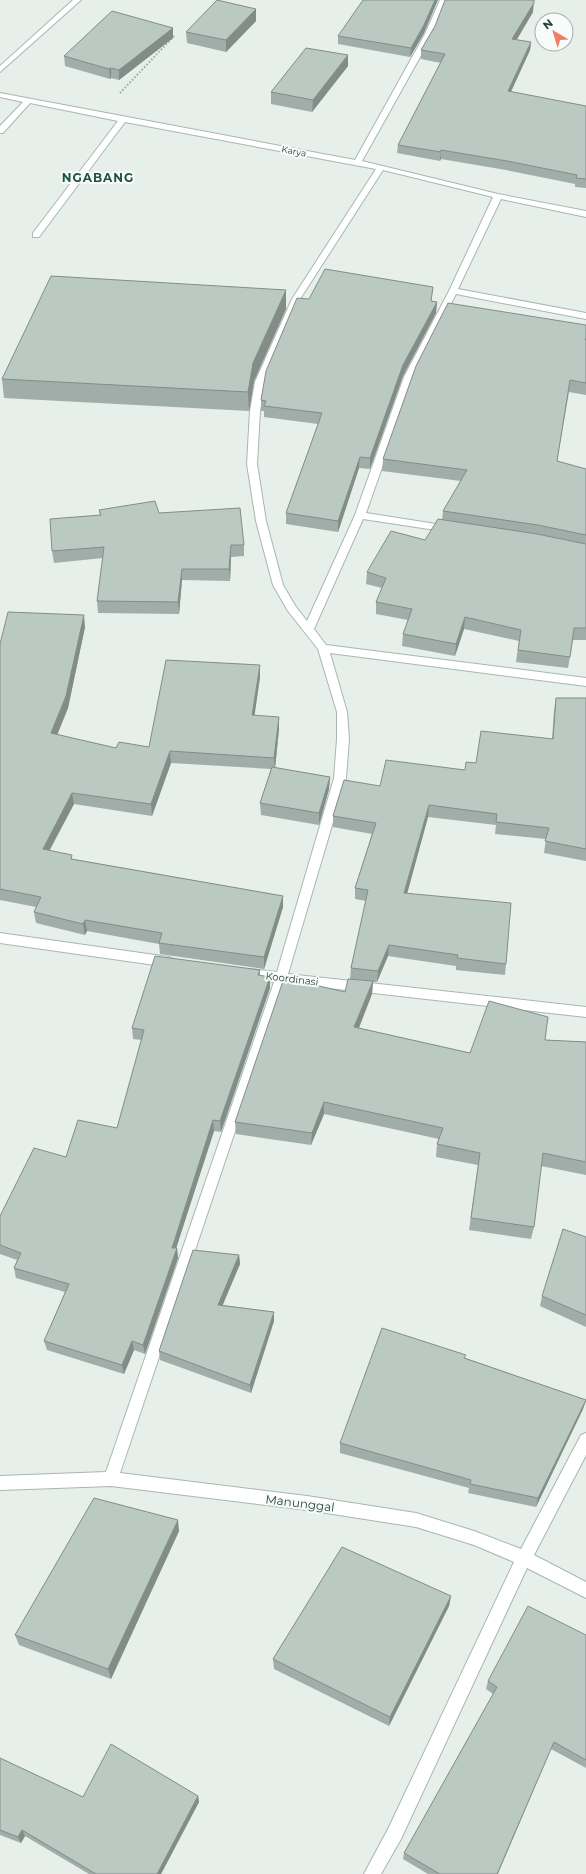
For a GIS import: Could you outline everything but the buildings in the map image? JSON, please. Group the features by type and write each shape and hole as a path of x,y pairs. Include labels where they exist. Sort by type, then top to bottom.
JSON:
{"street":[{"path":"0,70 77,0"},
{"path":"357,163 429,34 444,0"},
{"name":"Karya","path":"0,95 99,115 381,167 498,196 586,214"},
{"path":"0,131 29,100"},
{"path":"36,235 123,119"},
{"path":"111,1479 282,978 340,778 343,739 342,712 323,648 309,628 292,609 278,585 261,520 252,464 255,411 260,382 296,299 381,167"},
{"path":"309,628 360,515 409,377 453,291 498,196"},
{"path":"453,291 586,316"},
{"path":"360,515 459,531"},
{"path":"323,648 586,682"},
{"path":"0,938 181,964"},
{"name":"Koordinasi","path":"235,972 586,1012"},
{"path":"372,1874 395,1832 524,1558 586,1440"},
{"name":"Manunggal","path":"0,1483 111,1479 308,1503 416,1520 474,1538 524,1558 586,1590"}],"path":[{"path":"99,115 175,35"}],"district":[{"name":"NGABANG","path":"98,177"}]}
